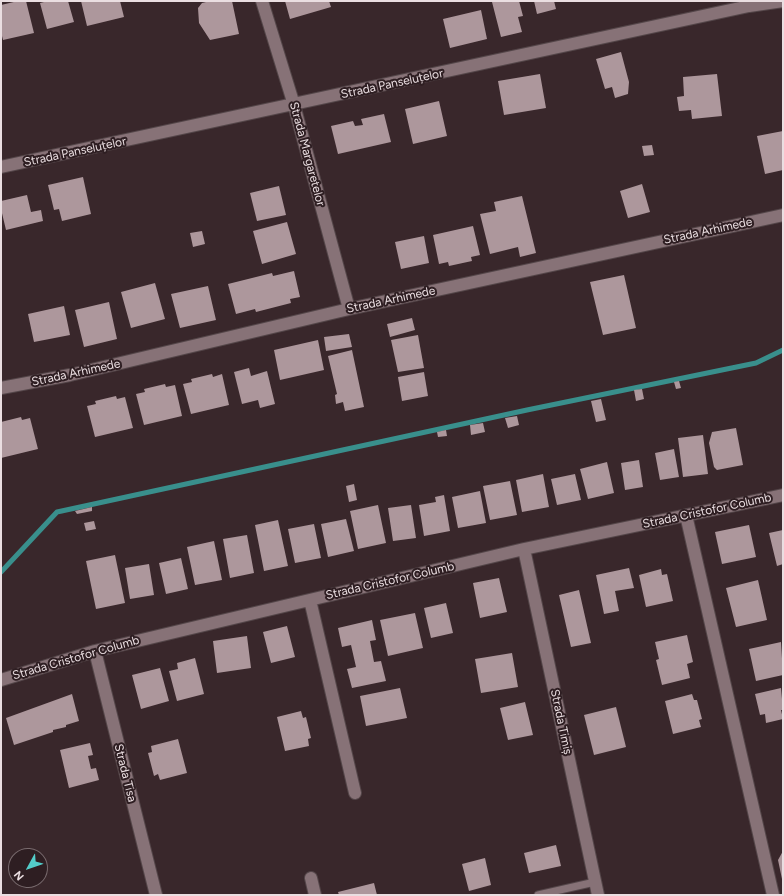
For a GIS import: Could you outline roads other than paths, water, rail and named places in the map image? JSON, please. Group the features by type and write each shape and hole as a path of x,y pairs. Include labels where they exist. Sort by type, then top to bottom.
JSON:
{"street":[{"name":"Strada Margaretelor","path":"262,1 294,105 349,308"},
{"name":"Strada Panseluțelor","path":"1,167 749,6 783,1"},
{"name":"Strada Arhimede","path":"1,388 70,375 349,308 783,215"},
{"name":"Strada Cristofor Columb","path":"1,680 95,651 524,549 783,495"},
{"path":"686,516 773,895"},
{"name":"Strada Timiș","path":"524,549 598,895"},
{"path":"310,600 355,793"},
{"name":"Strada Tisa","path":"95,651 156,895"},
{"path":"311,878 315,895"}],"lane":[{"path":"538,895 595,882"}],"waterway":[{"path":"1,572 57,512 527,410 756,363 783,350"}]}
